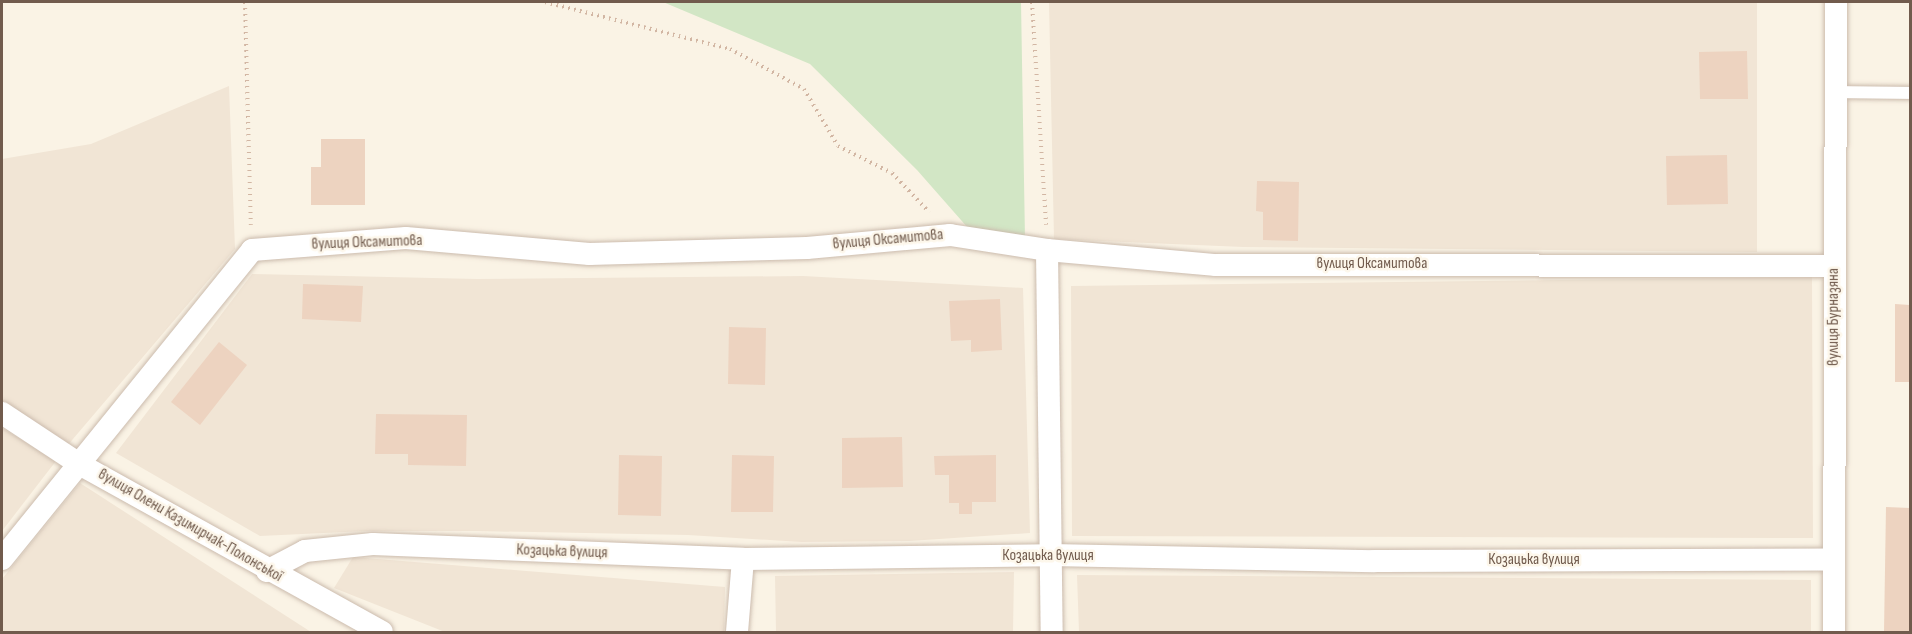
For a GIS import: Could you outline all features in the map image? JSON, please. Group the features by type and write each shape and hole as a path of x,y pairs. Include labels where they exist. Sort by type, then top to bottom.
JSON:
{"street":[{"name":"вулиця Бурназяна","path":"1834,633 1836,2"},
{"name":"вулиця Оксамитова","path":"252,250 406,238 589,254 807,248 950,235 1047,250 1216,265 1834,266"},
{"path":"2,559 81,465 252,250"},
{"path":"1047,250 1052,633"},
{"name":"вулиця Олени Казимирчак-Полонської","path":"2,413 81,465 267,571 382,633"},
{"name":"Козацька вулиця","path":"267,571 305,551 373,544 743,559 1050,555 1374,561 1834,559"},
{"path":"737,633 743,559"}],"lane":[{"path":"1837,92 1911,93"}],"path":[{"path":"245,2 252,250"},
{"path":"545,2 730,49 804,89 838,146 892,174 950,235"},
{"path":"1032,2 1047,250"}],"shaded area":[{"path":"1049,2 1757,2 1757,252 1243,247 1054,239"},
{"path":"229,86 235,249 67,446 2,402 2,159 91,144"},
{"path":"252,274 477,279 803,276 1023,288 1030,533 909,541 802,542 688,535 476,531 366,531 260,536 116,453"},
{"path":"1812,277 1813,538 1072,536 1071,286"},
{"path":"2,428 56,461 2,531"},
{"path":"80,483 311,632 2,632 2,579"},
{"path":"353,557 725,587 724,632 445,632 334,588"},
{"path":"1014,572 1013,632 776,632 775,576"},
{"path":"1077,575 1811,580 1811,632 1079,632"}],"green space":[{"path":"663,2 1021,2 1025,239 968,228 917,170 810,64"}],"building":[{"path":"1747,51 1748,99 1700,99 1699,52"},
{"path":"321,139 365,139 365,205 311,205 311,167 321,167"},
{"path":"1727,155 1728,204 1667,205 1666,156"},
{"path":"1257,181 1299,182 1298,241 1263,240 1263,212 1256,211"},
{"path":"303,284 363,286 361,322 302,319"},
{"path":"1000,299 1002,350 971,352 971,340 951,341 949,301"},
{"path":"1895,304 1910,305 1910,382 1895,382"},
{"path":"729,327 766,328 765,385 728,384"},
{"path":"219,342 247,365 200,425 171,402"},
{"path":"376,414 467,415 466,466 408,465 408,454 375,454"},
{"path":"902,437 903,487 842,488 842,438"},
{"path":"619,455 662,456 661,516 618,515"},
{"path":"732,455 774,456 773,512 731,512"},
{"path":"996,455 996,502 972,502 972,514 959,514 959,503 949,503 949,475 935,475 934,456"},
{"path":"1886,507 1910,508 1910,632 1884,632"}]}
